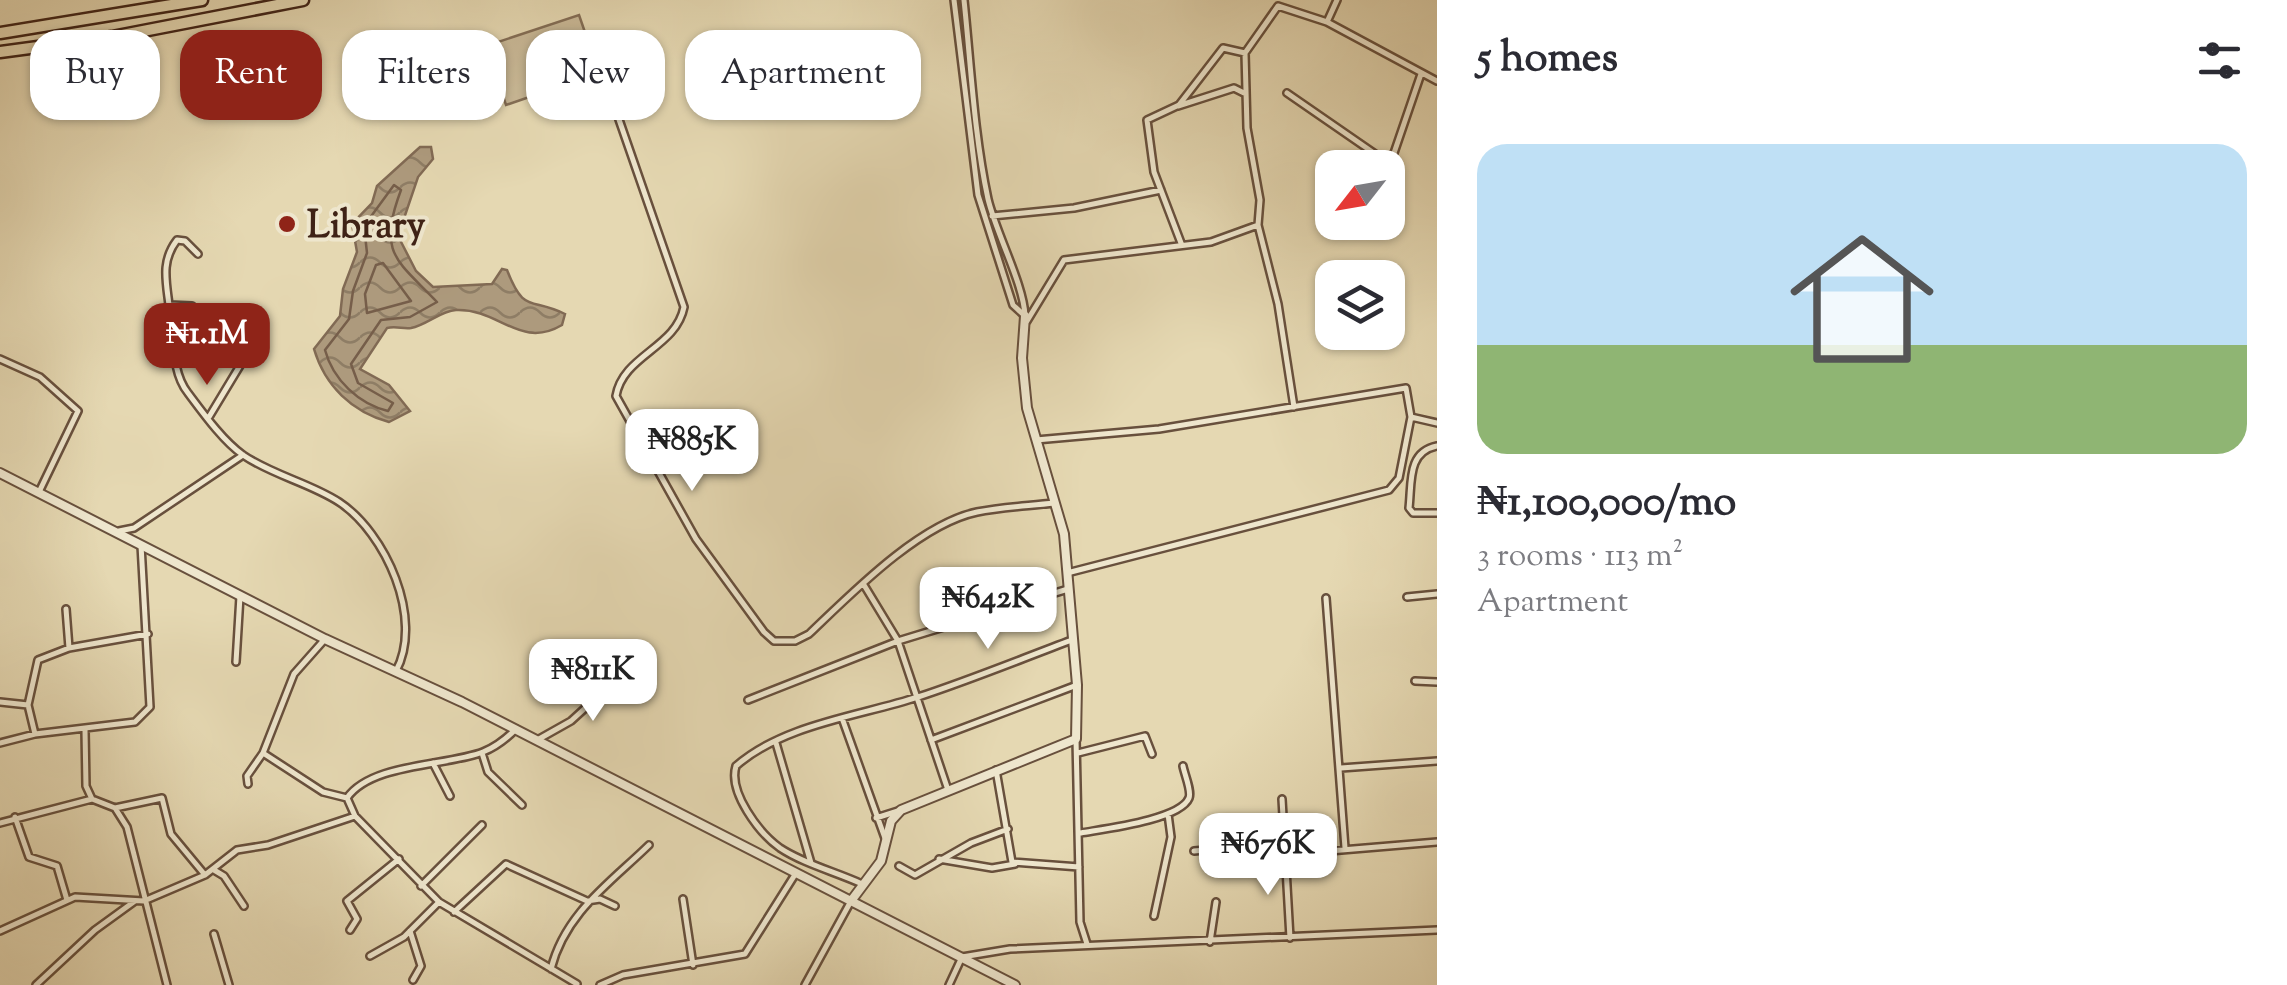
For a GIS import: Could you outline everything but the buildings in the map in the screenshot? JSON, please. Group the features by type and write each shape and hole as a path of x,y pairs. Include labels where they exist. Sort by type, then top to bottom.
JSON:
{"highway":[{"path":"0,33 202,0"},
{"path":"0,52 131,34 304,0"}],"street":[{"path":"954,0 980,204 1013,305 1025,320"},
{"path":"964,0 981,164 992,216 1025,320 1023,382 1036,440 1057,503 1067,572 1077,686 1082,833 1080,922 1087,944"},
{"path":"1327,22 1337,0"},
{"path":"1294,407 1278,304 1258,225 1260,200 1249,151 1246,52 1278,6 1327,22 1437,80"},
{"path":"1178,106 1222,48 1229,46 1246,52"},
{"path":"1287,92 1380,159 1388,159 1398,143 1422,74"},
{"path":"1181,244 1161,190 1146,125 1148,118 1234,88 1246,94"},
{"path":"619,120 684,308 667,336 623,372 616,396 696,538 774,641 795,641 809,634 890,562 960,518 1057,503"},
{"path":"992,216 1074,208 1161,190"},
{"path":"1025,320 1064,260 1211,242 1258,225"},
{"path":"198,254 185,241 177,240 164,269 181,383 243,455 338,502 372,539 390,564 401,604 405,650 396,671"},
{"path":"169,304 192,306"},
{"path":"209,416 254,344 216,315"},
{"path":"0,359 40,378 78,412 39,492"},
{"path":"1036,440 1160,430 1406,388 1411,417 1399,478 1388,490 1067,572"},
{"path":"1411,417 1437,423"},
{"path":"1437,446 1423,449 1415,458 1409,508 1413,513 1437,513"},
{"path":"111,529 131,530 243,455"},
{"path":"0,473 1015,985"},
{"path":"0,743 35,734 135,722 147,715 148,634 141,586 142,545"},
{"path":"864,585 898,641 948,790"},
{"path":"748,700 898,641 1068,589"},
{"path":"1407,597 1437,594"},
{"path":"236,662 240,596"},
{"path":"1326,598 1344,848"},
{"path":"66,609 69,648"},
{"path":"35,734 28,705 38,660 69,648 148,634"},
{"path":"248,784 247,776 263,753 294,674 325,639"},
{"path":"863,884 779,847 754,818 738,789 736,766 776,743 842,718 917,698 1072,640"},
{"path":"537,742 572,720 617,679"},
{"path":"1415,681 1437,682"},
{"path":"932,740 1077,686"},
{"path":"0,702 28,705"},
{"path":"842,718 887,844"},
{"path":"85,730 90,796"},
{"path":"263,753 323,792 348,798 371,782 433,762 482,753 516,730"},
{"path":"1078,752 1145,736 1152,754"},
{"path":"876,818 1076,739"},
{"path":"776,743 812,862"},
{"path":"482,753 488,772 522,805"},
{"path":"1341,768 1437,761"},
{"path":"433,762 450,796"},
{"path":"1082,833 1168,814 1189,798 1182,766"},
{"path":"995,769 1010,857 1015,864"},
{"path":"0,823 15,816 81,804 90,796"},
{"path":"90,796 115,808 128,827 167,985"},
{"path":"115,808 162,798 171,834 205,874"},
{"path":"348,798 355,816 439,902 578,985"},
{"path":"1282,799 1282,855 1290,938"},
{"path":"805,985 887,844 891,821 901,810"},
{"path":"1154,916 1172,837 1168,814"},
{"path":"15,816 28,857 57,866 66,900"},
{"path":"0,931 66,900 98,896 144,900 214,870 237,850 268,845 355,816"},
{"path":"421,886 482,826"},
{"path":"899,866 915,875 939,859 1008,829"},
{"path":"1282,855 1437,842"},
{"path":"1194,851 1282,843"},
{"path":"552,970 563,940 587,901 650,846"},
{"path":"350,930 358,918 347,901 399,859"},
{"path":"939,859 992,868 1015,864 1080,866"},
{"path":"454,912 506,864 587,901 600,899 615,906"},
{"path":"214,870 224,876 244,906"},
{"path":"600,985 623,974 694,965 746,953 796,873"},
{"path":"683,900 694,965"},
{"path":"36,985 95,930 134,901"},
{"path":"370,956 410,931 439,902"},
{"path":"1210,942 1216,902"},
{"path":"962,957 1087,944 1437,930"},
{"path":"410,931 421,966 413,980"},
{"path":"214,934 229,985"},
{"path":"950,985 962,957"}],"shaded area":[{"path":"579,15 584,30 534,30"},
{"path":"526,33 526,98 506,105 506,39"}],"water":[{"path":"420,147 431,147 433,159 418,177 398,236 416,271 433,287 492,284 502,269 507,270 524,299 565,314 562,325 534,333 485,315 456,310 411,328 387,328 360,369 389,385 410,411 389,422 363,412 342,396 325,375 314,349 340,316 343,289 357,252 352,224 372,203 377,186"}],"place":[{"name":"Library","path":"287,224"}]}
